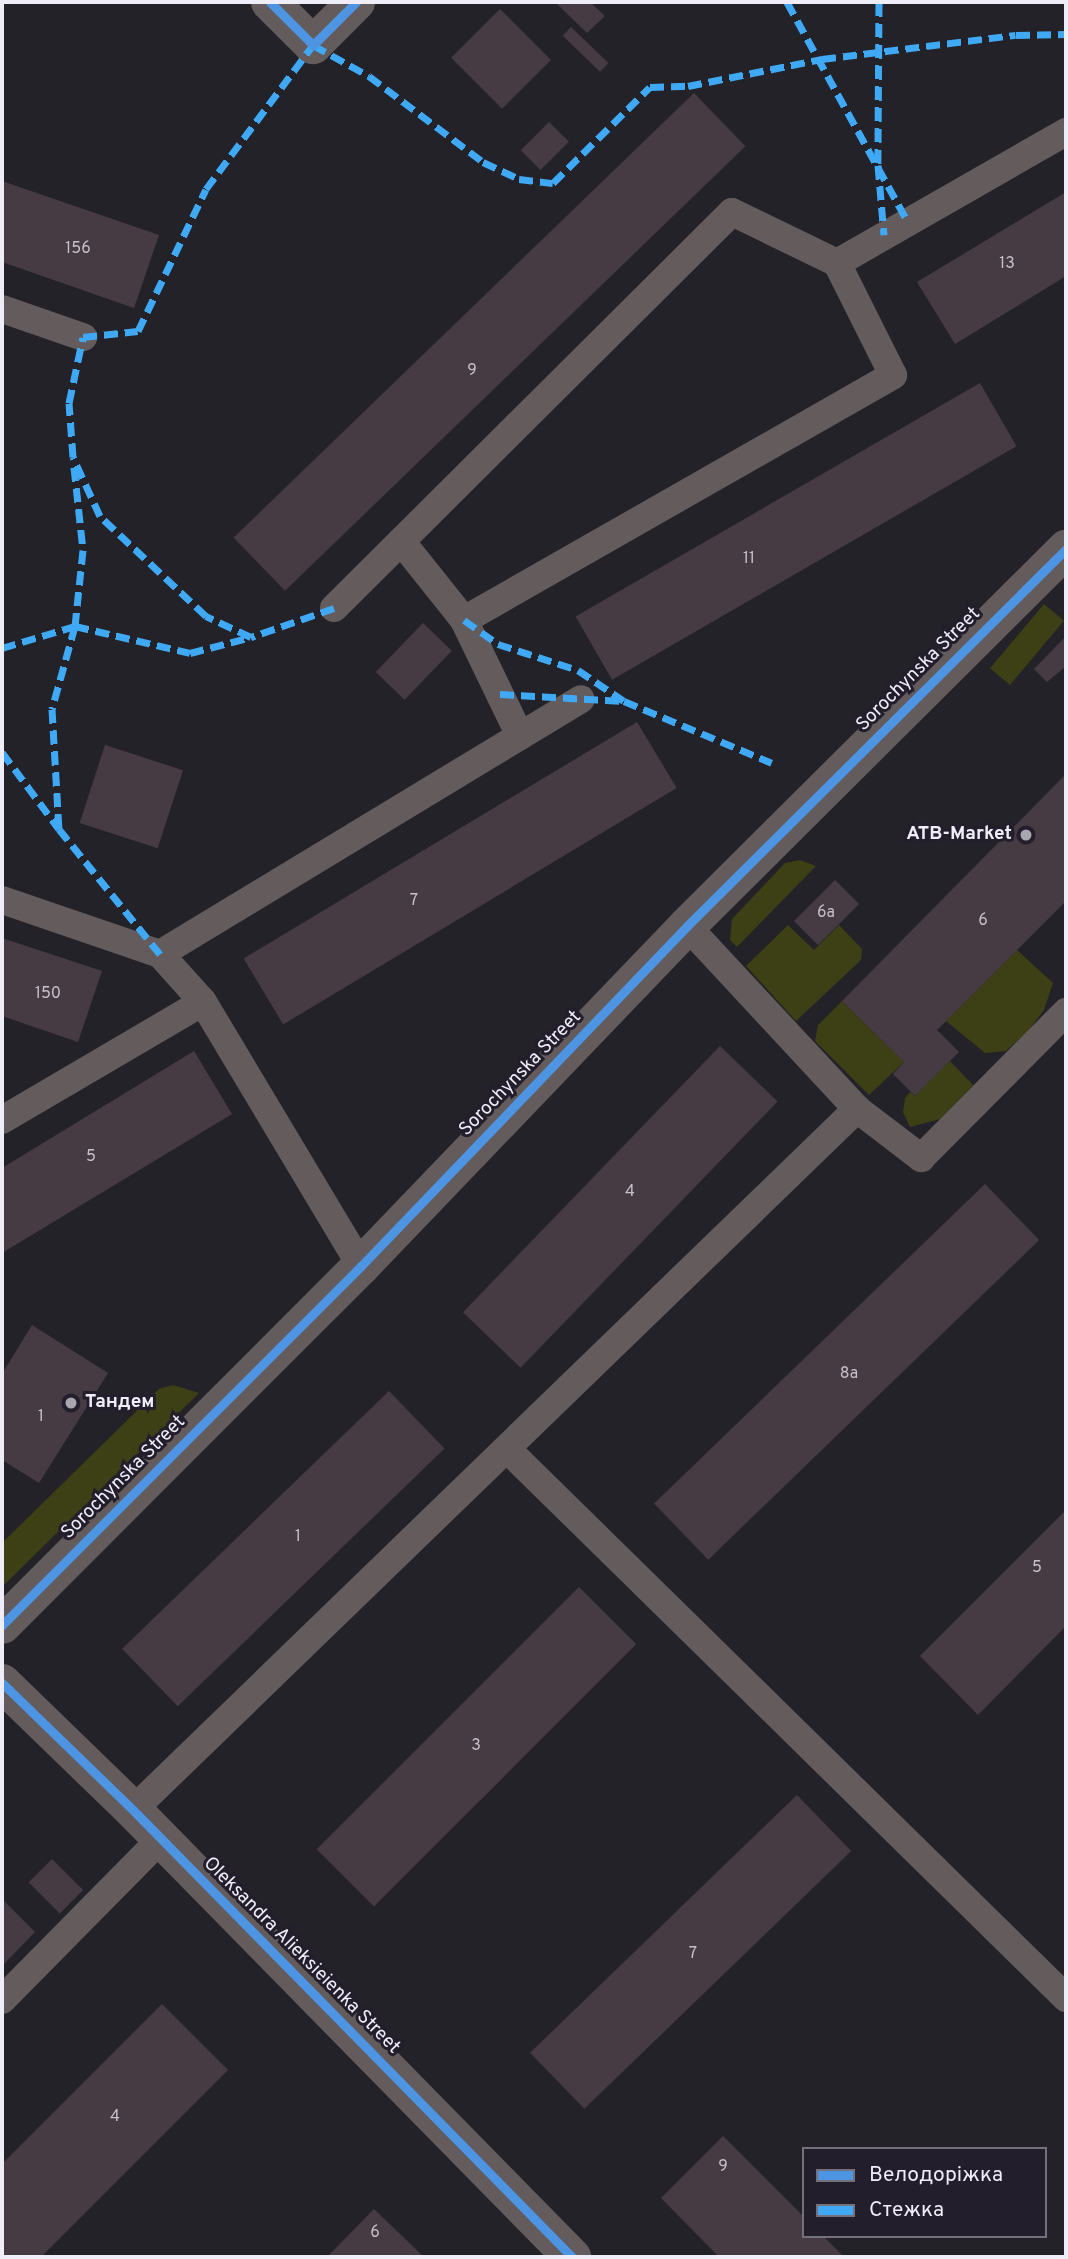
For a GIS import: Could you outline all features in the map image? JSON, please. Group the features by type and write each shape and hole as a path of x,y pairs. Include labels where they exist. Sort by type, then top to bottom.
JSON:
{"street":[{"path":"270,2 313,45 356,2"},
{"name":"Sorochynska Street","path":"2,1625 361,1266 687,926 1066,549"},
{"name":"Oleksandra Alieksieienka Street","path":"2,1684 134,1810 572,2257"}],"lane":[{"path":"836,263 1066,132"},
{"path":"334,608 732,212 836,263 893,375 464,620"},
{"path":"2,309 83,337"},
{"path":"401,541 464,620 520,736"},
{"path":"160,954 581,699"},
{"path":"2,900 160,954 203,1002 361,1266"},
{"path":"687,926 857,1109 921,1158 1066,1012"},
{"path":"2,1120 203,1002"},
{"path":"134,1810 509,1451 857,1109"},
{"path":"509,1451 1066,1998"},
{"path":"2,2000 161,1839"}],"shaded area":[{"path":"1044,604 1064,621 1010,685 990,668"},
{"path":"800,860 816,866 737,947 730,940 732,919 785,863"},
{"path":"788,925 814,950 839,925 862,949 861,960 796,1021 746,966"},
{"path":"1017,950 1053,983 1044,1010 1028,1031 1006,1051 985,1053 946,1021"},
{"path":"842,1001 904,1062 869,1095 815,1041 818,1025"},
{"path":"950,1061 973,1085 940,1119 910,1127 903,1112 905,1098 910,1092 915,1096"},
{"path":"173,1385 199,1393 2,1587 2,1543 159,1389"}],"building":[{"path":"555,2 590,2 605,16 587,33"},
{"path":"500,9 551,60 502,109 451,58"},
{"path":"571,27 608,63 600,72 563,36"},
{"path":"694,93 745,146 285,591 234,538"},
{"path":"549,122 569,142 541,170 521,150"},
{"path":"2,181 159,235 134,308 2,262"},
{"path":"1066,192 1066,276 955,344 917,282"},
{"path":"980,383 1016,446 612,680 576,617"},
{"path":"423,623 452,651 405,700 376,672"},
{"path":"1066,636 1066,666 1047,682 1034,669"},
{"path":"637,722 677,788 283,1024 244,958"},
{"path":"105,745 183,770 158,848 80,823"},
{"path":"1066,774 1066,901 937,1030 959,1052 915,1096 893,1074 904,1062 842,1001"},
{"path":"835,880 859,904 818,945 794,921"},
{"path":"2,938 102,971 78,1042 2,1016"},
{"path":"720,1046 778,1102 521,1368 463,1312"},
{"path":"194,1051 232,1114 2,1253 2,1168"},
{"path":"985,1184 1039,1240 708,1560 654,1504"},
{"path":"32,1325 108,1373 39,1483 2,1460 2,1374"},
{"path":"389,1391 445,1449 178,1706 122,1649"},
{"path":"1066,1510 1066,1626 978,1715 920,1656"},
{"path":"579,1587 636,1644 374,1907 317,1849"},
{"path":"797,1795 851,1851 584,2109 530,2053"},
{"path":"52,1859 83,1890 60,1913 29,1882"},
{"path":"2,1899 35,1932 2,1966"},
{"path":"162,2004 228,2070 41,2257 2,2257 2,2164"},
{"path":"723,2136 802,2215 802,2238 825,2238 844,2257 719,2257 661,2198"},
{"path":"374,2209 424,2257 327,2257"}],"marked path":[{"path":"787,2 908,222"},
{"path":"879,2 878,165 884,235"},
{"path":"334,608 251,637 206,616 100,516 73,457 69,403 83,337 138,331 206,189 313,45 369,76 483,162 519,179 553,183 650,87 688,86 822,59 1016,35 1066,34"},
{"path":"74,467 83,550 75,626 52,709 59,829 160,954"},
{"path":"464,620 498,644 578,670 624,701"},
{"path":"2,648 75,626 190,653 251,637"},
{"path":"500,694 624,701 772,763"},
{"path":"2,752 59,829"}],"cycle path":[{"path":"270,2 313,45 356,2"},
{"path":"2,1625 361,1266 687,926 1066,549"},
{"path":"2,1683 133,1810 572,2257"}],"place":[{"name":"ATB-Market","path":"1026,835"},
{"name":"Тандем","path":"71,1403"}]}
